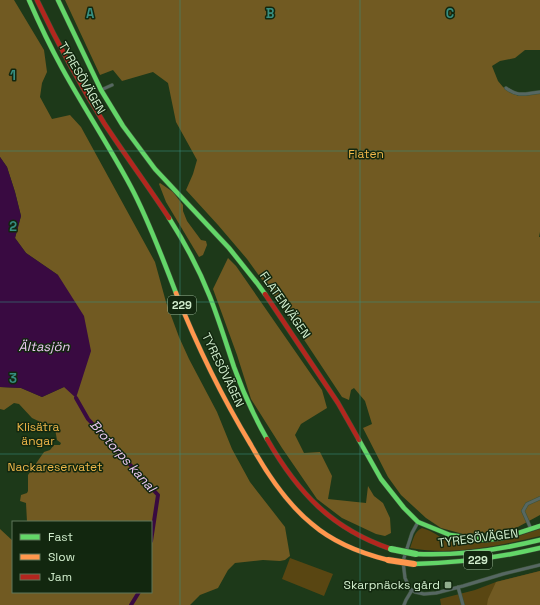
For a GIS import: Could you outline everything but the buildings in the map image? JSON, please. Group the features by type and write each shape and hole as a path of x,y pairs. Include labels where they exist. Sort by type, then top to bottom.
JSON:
{"main road":[{"name":"TYRESÖVÄGEN","path":"28,0 62,67 130,184 153,234 201,353 231,411 257,456 297,510 310,523 329,537 366,554 388,560 414,564 467,562 502,557 540,548"},
{"name":"TYRESÖVÄGEN","path":"37,0 67,59 100,115 125,155 170,220 192,257 210,297 243,390 255,416 276,453 299,486 323,512 349,531 374,543 391,549 416,554 434,555 468,553 501,549 540,540"},
{"name":"FLATENVÄGEN","path":"58,0 101,90 123,126 155,169 230,248 257,283 335,397 381,479 404,508 418,522 450,535 469,538 503,538 540,526"}],"street":[{"path":"101,90 112,85"},
{"path":"506,88 517,94 540,92"},
{"path":"530,529 524,511 528,504 540,498"},
{"path":"418,522 412,533 402,561 404,578 412,590 424,594 436,593 540,564"},
{"path":"458,587 463,605"},
{"path":"404,605 412,590"}],"shaded area":[{"path":"422,528 444,540 457,542 482,543 510,539 540,529 540,536 475,549 443,551 410,548 415,534"},
{"path":"290,558 333,574 324,596 282,579"},
{"path":"540,571 540,605 441,605 440,599 475,590 496,582"}],"green space":[{"name":"Nackareservatet","path":"0,0 14,0 44,50 47,72 42,83 40,97 52,119 70,115 81,127 155,262 166,302 179,337 217,412 232,449 250,482 285,527 290,556 285,560 263,560 235,563 228,570 218,588 200,595 190,605 0,605 0,529 12,540 12,593 152,593 152,521 27,521 26,503 20,501 21,495 27,493 28,491 28,475 44,452 50,450 54,445 60,445 61,443 57,440 55,429 32,418 19,404 14,403 4,410 0,409 0,387 21,388 42,397 64,387 58,275 26,253 15,238 21,216 7,167 0,157"},
{"name":"Flaten","path":"65,0 540,0 540,50 525,50 515,58 500,61 492,66 498,81 503,87 512,93 519,96 540,93 540,515 516,528 498,532 463,534 441,528 426,518 401,495 388,477 363,428 372,424 365,401 354,388 351,390 349,400 342,397 287,314 247,259 186,190 197,160 176,122 168,83 153,72 122,81 113,70 100,75"},
{"path":"160,183 173,192 183,205 183,211 187,221 201,240 206,241 207,245 203,255 199,257 166,202 159,184"},
{"path":"228,258 236,266 322,390 327,408 301,424 295,435 304,453 320,452 332,476 328,499 366,503 368,486 374,496 383,503 390,518 391,533 385,536 376,534 342,518 317,499 251,399 213,289"},
{"path":"540,571 540,605 487,605 488,599 496,582"}],"water":[{"name":"Ältasjön","path":"0,157 7,167 21,216 15,238 26,253 58,275 84,316 91,351 76,398 64,387 42,397 21,388 0,387"}],"waterway":[{"name":"Brotorps kanal","path":"76,398 88,419 158,495 152,534"},
{"name":"Brotorps kanal","path":"131,605 138,593"}],"traffic: fast":[{"path":"29,0 62,68 138,200 176,293"},
{"path":"58,0 101,90 123,126 155,169 229,248 265,294"},
{"path":"169,218 201,276 241,386 267,439"},
{"path":"359,440 381,479 404,508 418,522 450,535 486,540 503,538 540,526"},
{"path":"416,554 478,552 540,540"},
{"path":"414,564 509,555 540,548"},
{"path":"391,549 416,554"}],"traffic: slow":[{"path":"176,293 201,352 220,390 264,467 285,497 303,516 329,537 357,551 388,560"},
{"path":"388,560 414,564"}],"traffic: jam":[{"path":"37,0 52,31 95,108 169,218"},
{"path":"265,294 338,403 359,440"},
{"path":"267,439 291,476 318,507 351,531 370,541 391,549"}],"place":[{"name":"Skarpnäcks gård","path":"448,585"}],"park label":[{"name":"Klisätra ängar","path":"38,434"}]}
